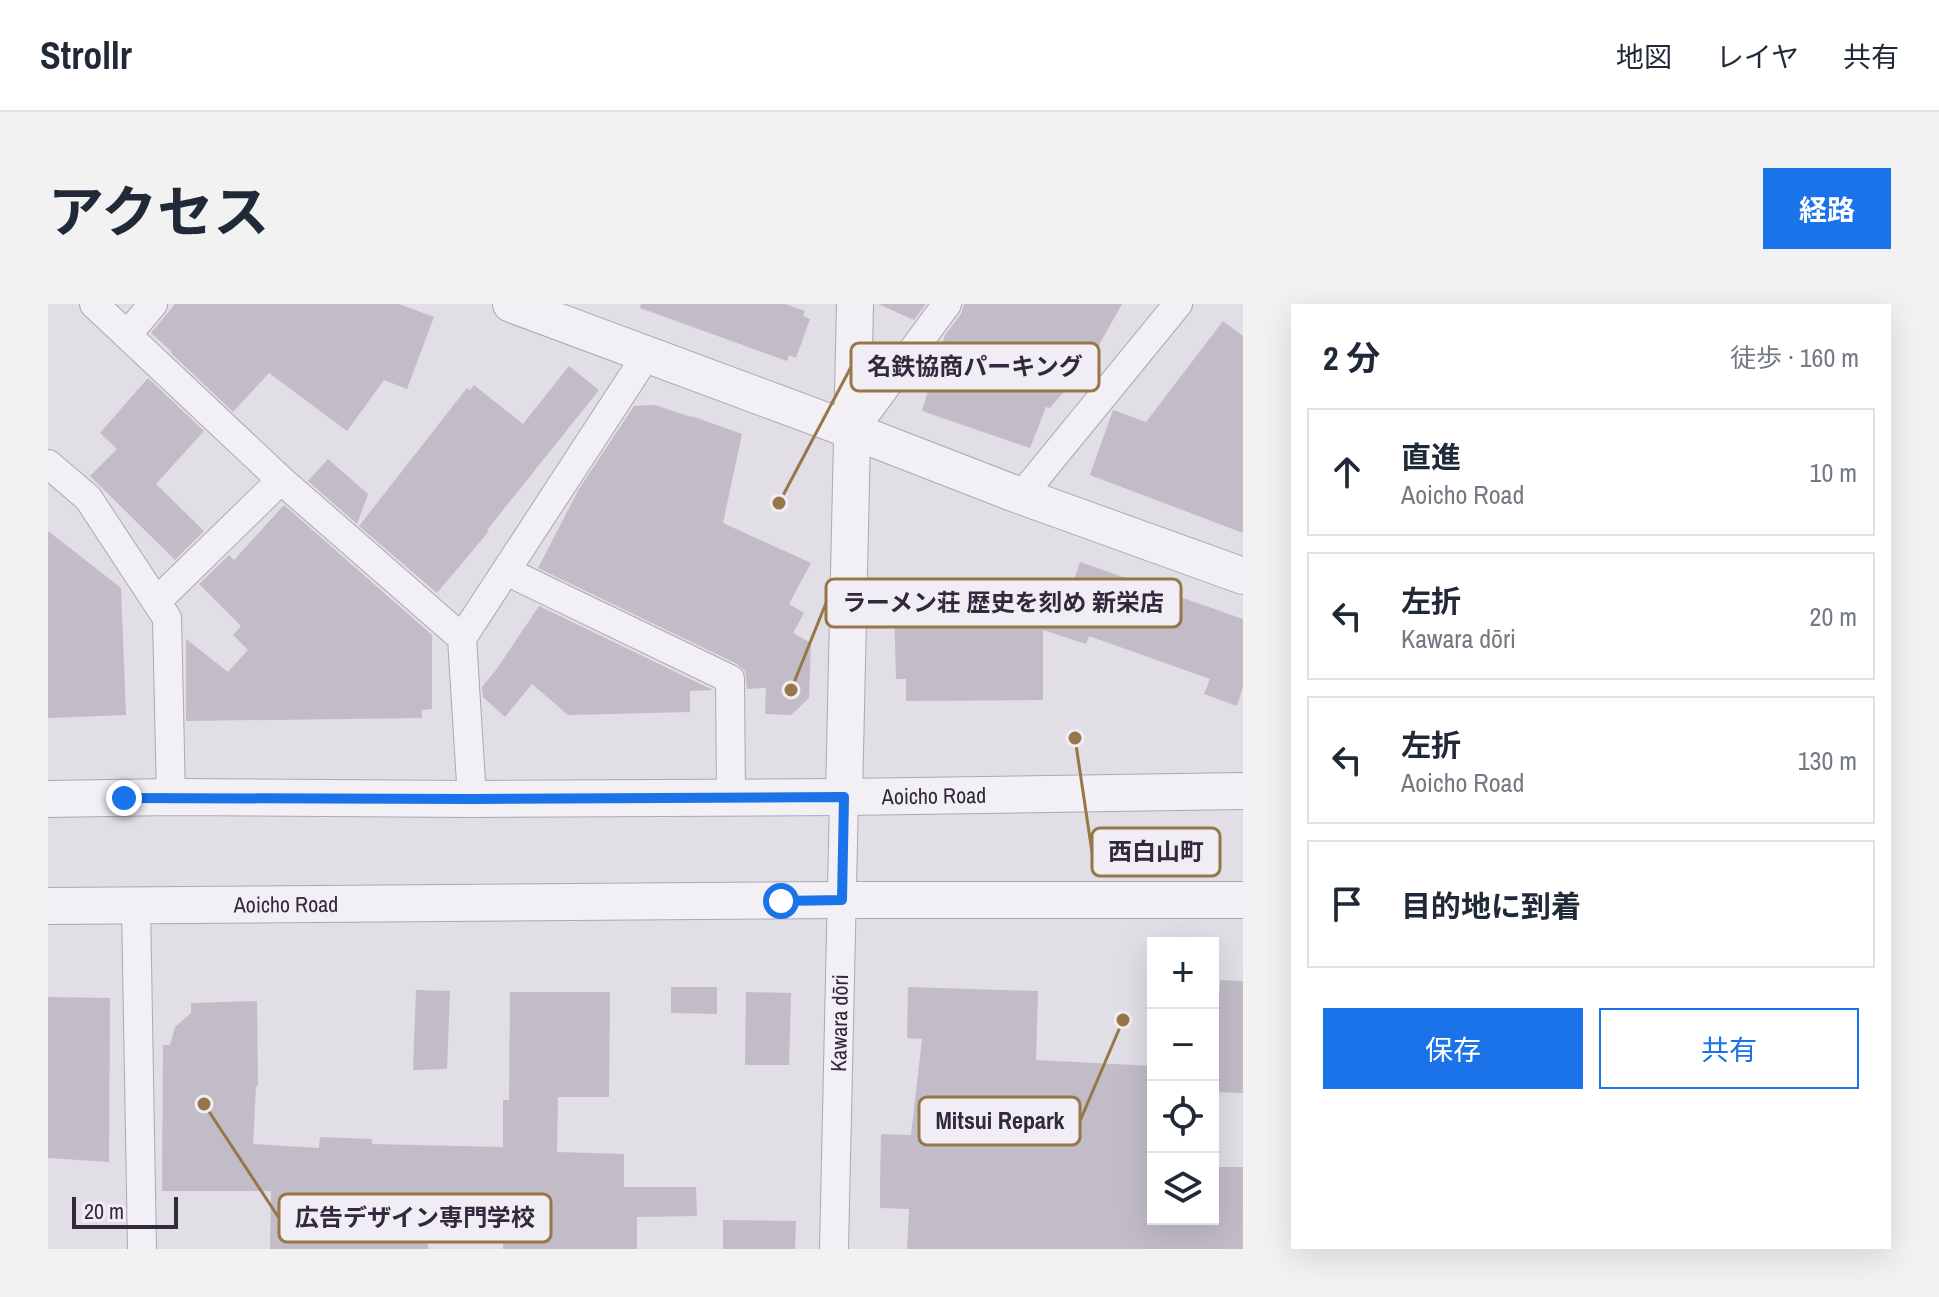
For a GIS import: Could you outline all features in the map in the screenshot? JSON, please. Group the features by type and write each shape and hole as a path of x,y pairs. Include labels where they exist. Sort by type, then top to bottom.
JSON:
{"street":[{"path":"94,304 281,480 462,638"},
{"path":"127,335 153,304"},
{"path":"511,304 1243,576"},
{"path":"844,797 855,304"},
{"path":"853,431 947,304"},
{"path":"1022,495 1178,304"},
{"path":"472,799 462,638 646,356"},
{"path":"48,464 88,498 167,618 171,797"},
{"path":"157,601 281,480"},
{"path":"506,571 730,679 731,796"},
{"name":"Aoicho Road","path":"48,799 844,797 1243,791"},
{"name":"Kawara dōri","path":"834,1249 844,797"},
{"name":"Aoicho Road","path":"48,906 1243,900"},
{"path":"136,905 142,1249"}],"building":[{"path":"175,304 399,304 434,317 407,389 384,380 347,431 269,373 233,412 151,333"},
{"path":"641,304 785,304 805,311 803,316 810,319 796,358 789,355 787,361 640,308"},
{"path":"878,304 926,304 914,320"},
{"path":"964,304 1122,304 1090,361 1050,408 1046,407 1030,448 922,411 945,335 961,314"},
{"path":"1223,321 1243,336 1243,533 1090,475 1113,410 1146,422"},
{"path":"569,366 599,390 437,593 359,526 467,388 470,390 474,385 523,424"},
{"path":"148,378 204,431 156,484 204,531 175,560 90,476 117,449 100,433"},
{"path":"655,405 742,434 723,523 811,563 789,604 804,613 793,633 811,643 809,698 791,715 765,714 766,688 747,689 745,671 737,664 538,568 579,489 634,406"},
{"path":"328,459 368,494 357,524 308,481"},
{"path":"284,505 432,635 432,709 422,710 422,718 186,721 186,639 228,672 248,650 233,635 241,626 199,584 229,555 234,560"},
{"path":"48,531 121,588 126,715 48,718"},
{"path":"1080,562 1243,619 1243,687 1237,706 1204,694 1210,679 1089,636 1086,644 1043,630 1043,700 906,701 906,679 896,679 894,604 900,604 900,599 1068,597"},
{"path":"539,606 713,690 690,691 690,712 568,715 532,684 505,717 483,697 482,687"},
{"path":"1220,980 1243,981 1243,1093 1219,1092"},
{"path":"671,987 717,987 717,1014 671,1013"},
{"path":"908,987 1038,991 1036,1060 1147,1066 1147,1225 1219,1225 1219,1167 1243,1167 1243,1249 907,1249 909,1209 880,1208 880,1186 881,1134 911,1135 922,1039 907,1038"},
{"path":"416,990 450,991 447,1069 413,1070"},
{"path":"510,992 610,992 609,1097 558,1097 557,1152 624,1154 624,1187 696,1187 697,1216 637,1217 637,1249 503,1249 504,1203 430,1200 428,1249 270,1249 271,1191 162,1191 163,1045 170,1045 175,1027 191,1013 191,1003 257,1001 258,1086 253,1144 319,1148 320,1137 372,1139 372,1144 503,1147 503,1100 509,1100"},
{"path":"746,992 791,993 789,1065 745,1065"},
{"path":"48,997 110,998 109,1162 48,1158"},
{"path":"723,1220 796,1221 795,1249 723,1249"}],"place":[{"name":"名鉄協商パーキング","path":"779,503"},
{"name":"ラーメン荘 歴史を刻め 新栄店","path":"791,690"},
{"name":"西白山町","path":"1075,738"},
{"name":"Mitsui Repark","path":"1123,1020"},
{"name":"広告デザイン専門学校","path":"204,1104"}],"route":[{"path":"124,798 844,797 842,900 781,901"}]}
